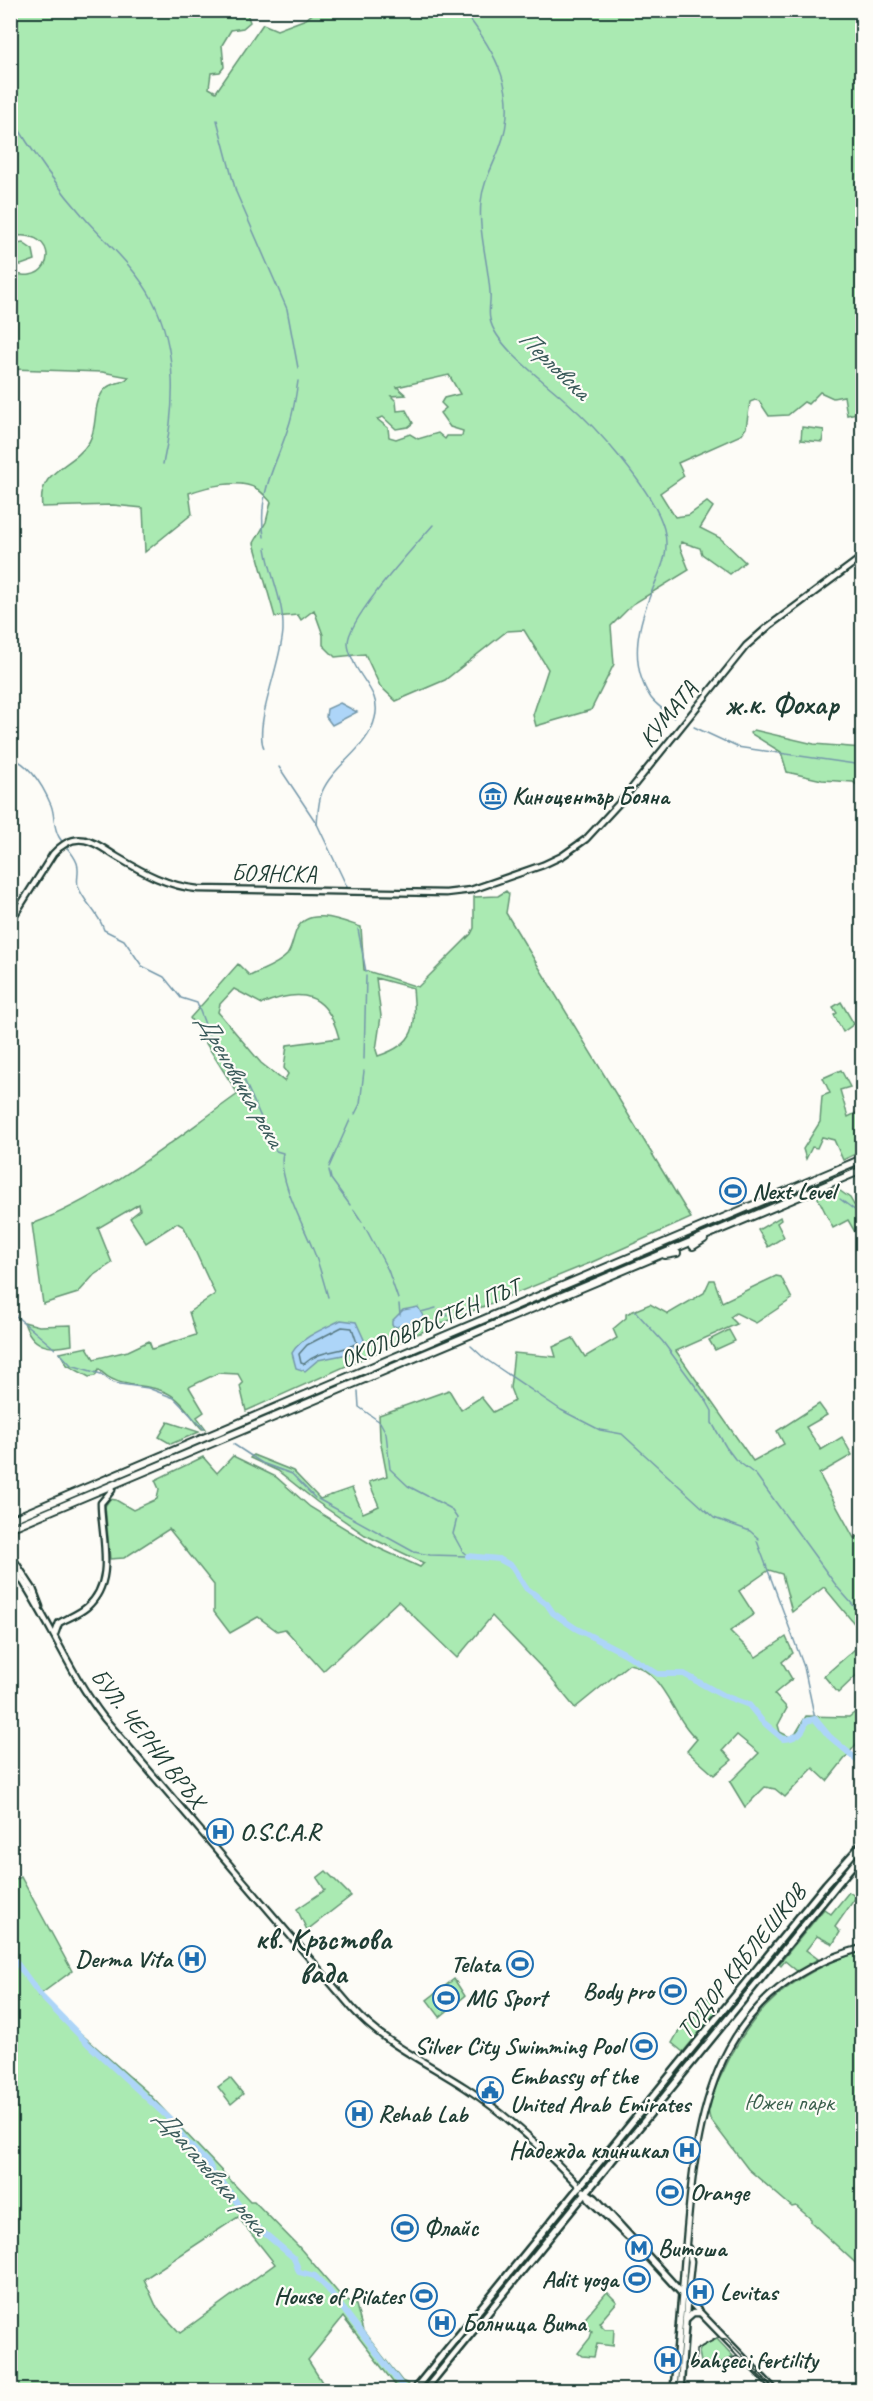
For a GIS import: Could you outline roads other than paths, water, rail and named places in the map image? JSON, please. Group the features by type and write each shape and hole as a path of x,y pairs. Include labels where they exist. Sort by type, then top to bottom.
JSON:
{"highway":[{"name":"ОКОЛОВРЪСТЕН ПЪТ","path":"10,1521 862,1159"},
{"name":"ОКОЛОВРЪСТЕН ПЪТ","path":"12,1530 193,1451 862,1170"},
{"path":"849,1180 862,1170"},
{"path":"814,1190 836,1185"},
{"path":"693,1246 717,1230"},
{"path":"647,1259 677,1253"},
{"path":"438,1353 456,1340"},
{"path":"404,1362 424,1359"},
{"path":"202,1439 218,1426"},
{"path":"171,1447 193,1443"},
{"path":"193,1451 207,1450"},
{"path":"144,1476 154,1468"}],"main road":[{"name":"КУМАТА","path":"496,881 562,856 586,839 623,799 746,646 769,626 862,557"},
{"name":"БОЯНСКА","path":"10,922 52,854 62,844 71,840 92,842 156,879 196,889 446,893 471,890 496,881"},
{"path":"56,1639 55,1630 59,1623 85,1609 101,1588 105,1566 101,1503 112,1490"},
{"path":"10,1521 12,1530 10,1543"},
{"name":"БУЛ. ЧЕРНИ ВРЪХ","path":"10,1554 33,1589 78,1681 104,1718 357,2014 391,2041 497,2109 540,2145 581,2187 596,2207 628,2237 775,2391"},
{"name":"БУЛ. ЧЕРНИ ВРЪХ","path":"10,1562 40,1607"},
{"name":"ТОДОР КАБЛЕШКОВ","path":"414,2391 826,1884 862,1844"},
{"name":"ТОДОР КАБЛЕШКОВ","path":"425,2391 862,1854"},
{"path":"674,2391 686,2246 701,2121 711,2086 735,2037 760,2005 795,1977 822,1962 862,1948"},
{"path":"680,2391 691,2261 686,2246"},
{"path":"685,2320 693,2313 700,2313"}],"water":[{"path":"340,703 357,712 332,725 326,717 327,709"},
{"path":"418,1307 423,1316 421,1320 396,1327 392,1325 392,1321 403,1310"},
{"path":"341,1320 356,1322 366,1344 348,1354 318,1360 305,1371 296,1368 292,1353 296,1347 314,1334"}],"waterway":[{"name":"Перловска","path":"463,10 486,42 506,91 506,128 486,181 480,213 490,292 490,319 494,330 511,352 578,412 608,443 637,479 658,514 666,537 666,551 640,627 637,656 639,670 651,698 674,718"},
{"path":"10,115 67,197 139,278 161,319 171,360 172,381 170,423 163,464"},
{"path":"217,120 236,192 287,309 298,368"},
{"path":"264,537 263,505 266,491 290,422 298,381"},
{"path":"317,824 320,800 327,782 365,739 375,718 374,696 349,652 348,643 351,632 370,600 433,525"},
{"path":"264,748 262,725 283,630 279,599 266,548"},
{"name":"Перловска","path":"694,727 737,747 862,765"},
{"name":"Дреновичка река","path":"10,757 30,770 44,790 52,809 57,833 77,863 80,892 98,917 104,930 124,940 142,966 164,977 181,998 197,1003 209,1035 222,1047 242,1075 276,1151 283,1153 282,1163 287,1187 314,1253 328,1297"},
{"path":"279,767 317,824 348,889"},
{"path":"358,929 366,972"},
{"path":"364,1059 366,976"},
{"path":"355,1114 360,1104 364,1071"},
{"path":"329,1167 350,1120"},
{"path":"329,1170 331,1179 350,1205"},
{"path":"840,1199 856,1211 862,1231"},
{"path":"354,1210 362,1222"},
{"path":"365,1227 388,1270 398,1299"},
{"path":"399,1304 400,1315"},
{"path":"421,1312 436,1308"},
{"path":"441,1309 448,1316"},
{"path":"10,1311 55,1349"},
{"path":"635,1311 663,1342 707,1402 712,1411 712,1423 726,1447 735,1459 756,1475 838,1588 862,1615"},
{"path":"471,1346 484,1358 561,1410 600,1430 622,1434 714,1518 750,1531 759,1539"},
{"path":"60,1353 71,1365 101,1374 113,1383 148,1388 174,1398 204,1429"},
{"name":"Дреновичка река","path":"358,1391 359,1407 380,1422 386,1433 390,1469 408,1486 450,1508 457,1518 453,1534 463,1552 468,1556"},
{"path":"233,1444 262,1463 292,1474 315,1498"},
{"path":"318,1499 414,1552 467,1556"},
{"path":"757,1541 804,1667 815,1719"},
{"name":"Дреновичка река","path":"468,1556 499,1559 512,1566 526,1588 547,1604 553,1613 575,1628 624,1653 658,1674 684,1674 722,1695 749,1705 762,1721 783,1739 798,1734 806,1721 815,1719 829,1736 862,1764"},
{"name":"Драгалевска река","path":"10,1954 41,1996 88,2044 173,2122 185,2140 209,2164 214,2176 219,2177 250,2221 294,2258 299,2272 315,2276 328,2289 405,2390"}],"tram line":[{"path":"774,2390 741,2358 735,2357 707,2369 696,2362 696,2350 717,2338 726,2339 776,2390"}],"place":[{"name":"Киноцентър Бояна","path":"493,796"},
{"name":"Next Level","path":"733,1191"},
{"name":"O.S.C.A.R","path":"220,1832"},
{"name":"Derma Vita","path":"192,1959"},
{"name":"Telata","path":"520,1964"},
{"name":"Body pro","path":"673,1991"},
{"name":"MG Sport","path":"446,1998"},
{"name":"Silver City Swimming Pool","path":"644,2046"},
{"name":"Embassy of the United Arab Emirates","path":"490,2090"},
{"name":"Rehab Lab","path":"359,2114"},
{"name":"Надежда клиникал","path":"687,2150"},
{"name":"Orange","path":"670,2192"},
{"name":"Флайс","path":"405,2228"},
{"name":"Витоша","path":"639,2248"},
{"name":"Adit yoga","path":"637,2279"},
{"name":"Levitas","path":"700,2292"},
{"name":"House of Pilates","path":"424,2296"},
{"name":"Болница Вита","path":"442,2323"},
{"name":"bahçeci fertility","path":"668,2360"}],"district":[{"name":"ж.к. Фохар","path":"782,704"},
{"name":"кв. Кръстова вада","path":"323,1956"}],"park label":[{"name":"Южен парк","path":"789,2102"}]}
